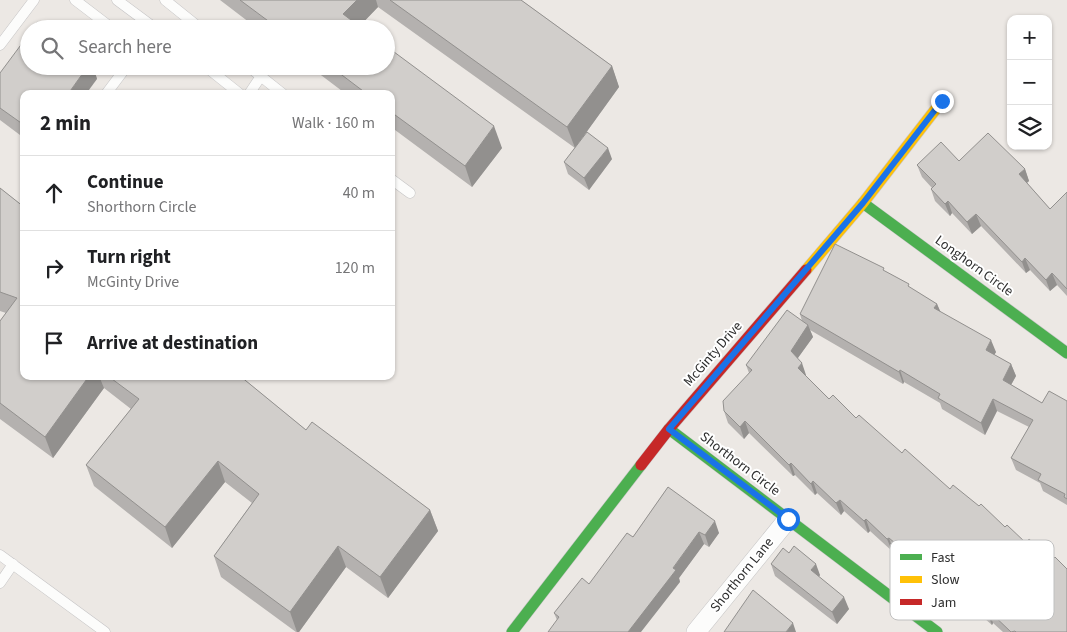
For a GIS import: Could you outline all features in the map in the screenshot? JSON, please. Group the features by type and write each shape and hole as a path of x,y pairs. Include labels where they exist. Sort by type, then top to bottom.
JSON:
{"street":[{"name":"McGinty Drive","path":"512,632 669,429 863,203 942,101"},
{"name":"Longhorn Circle","path":"863,203 1067,353"},
{"name":"Shorthorn Circle","path":"669,429 890,596"},
{"name":"Shorthorn Lane","path":"696,632 788,519"},
{"name":"Shorthorn Circle","path":"921,620 937,632"}],"lane":[{"path":"0,45 34,0"},
{"path":"75,0 101,20"},
{"path":"117,0 145,20"},
{"path":"165,0 190,20"},
{"path":"109,90 120,75"},
{"path":"216,75 235,90"},
{"path":"252,90 261,76 278,90"},
{"path":"395,182 410,193"},
{"path":"0,555 105,632"},
{"path":"0,583 13,564"}],"building":[{"path":"240,0 357,0 343,14 351,20 267,20"},
{"path":"390,0 521,0 612,66 567,127"},
{"path":"20,46 20,75 82,75 71,90 20,90 20,122 0,108 0,73"},
{"path":"395,53 494,126 465,166 395,115 395,90 362,90 342,75 395,75"},
{"path":"587,132 608,148 584,178 564,162"},
{"path":"988,133 1025,169 1019,174 1050,209 1067,192 1067,289 1052,273 1046,280 1025,258 1022,262 976,214 967,222 948,201 945,204 931,189 936,184 917,165 941,142 959,161"},
{"path":"0,188 20,204 20,380 86,380 45,437 0,403 0,321 17,298 0,292"},
{"path":"835,244 884,268 883,270 909,284 908,286 937,304 934,308 991,340 986,350 1011,364 1003,380 1042,403 1049,391 1067,401 1067,499 1064,497 1065,494 1038,480 1041,474 1011,458 1033,420 993,399 981,423 938,398 940,394 800,314"},
{"path":"787,310 808,325 791,351 802,363 798,368 829,399 833,395 856,418 859,415 902,453 905,449 950,489 953,485 979,506 981,504 1005,527 1007,525 1023,540 887,539 866,519 864,521 840,500 836,503 813,481 811,484 745,421 740,427 724,411 723,401 752,370 746,365"},
{"path":"113,380 245,380 306,430 312,422 430,510 380,577 338,546 290,612 214,556 259,494 218,461 165,527 86,465 139,399"},
{"path":"668,487 715,521 705,535 699,532 673,568 676,570 628,632 548,632 559,617 554,613 582,578 589,584 627,533 633,537"},
{"path":"794,546 816,564 811,570 844,597 832,612 771,564 783,548 789,553"},
{"path":"1055,557 1067,569 1067,632 1011,632 998,620 1054,620"},
{"path":"753,590 793,623 786,632 724,632"}],"traffic: fast":[{"path":"863,203 1067,353"},
{"path":"669,429 890,596"},
{"path":"512,632 641,465"},
{"path":"921,620 937,632"}],"traffic: slow":[{"path":"806,270 863,203 942,101"}],"traffic: jam":[{"path":"641,465 669,429 806,270"}],"route":[{"path":"788,519 669,429 863,203 942,101"}]}
